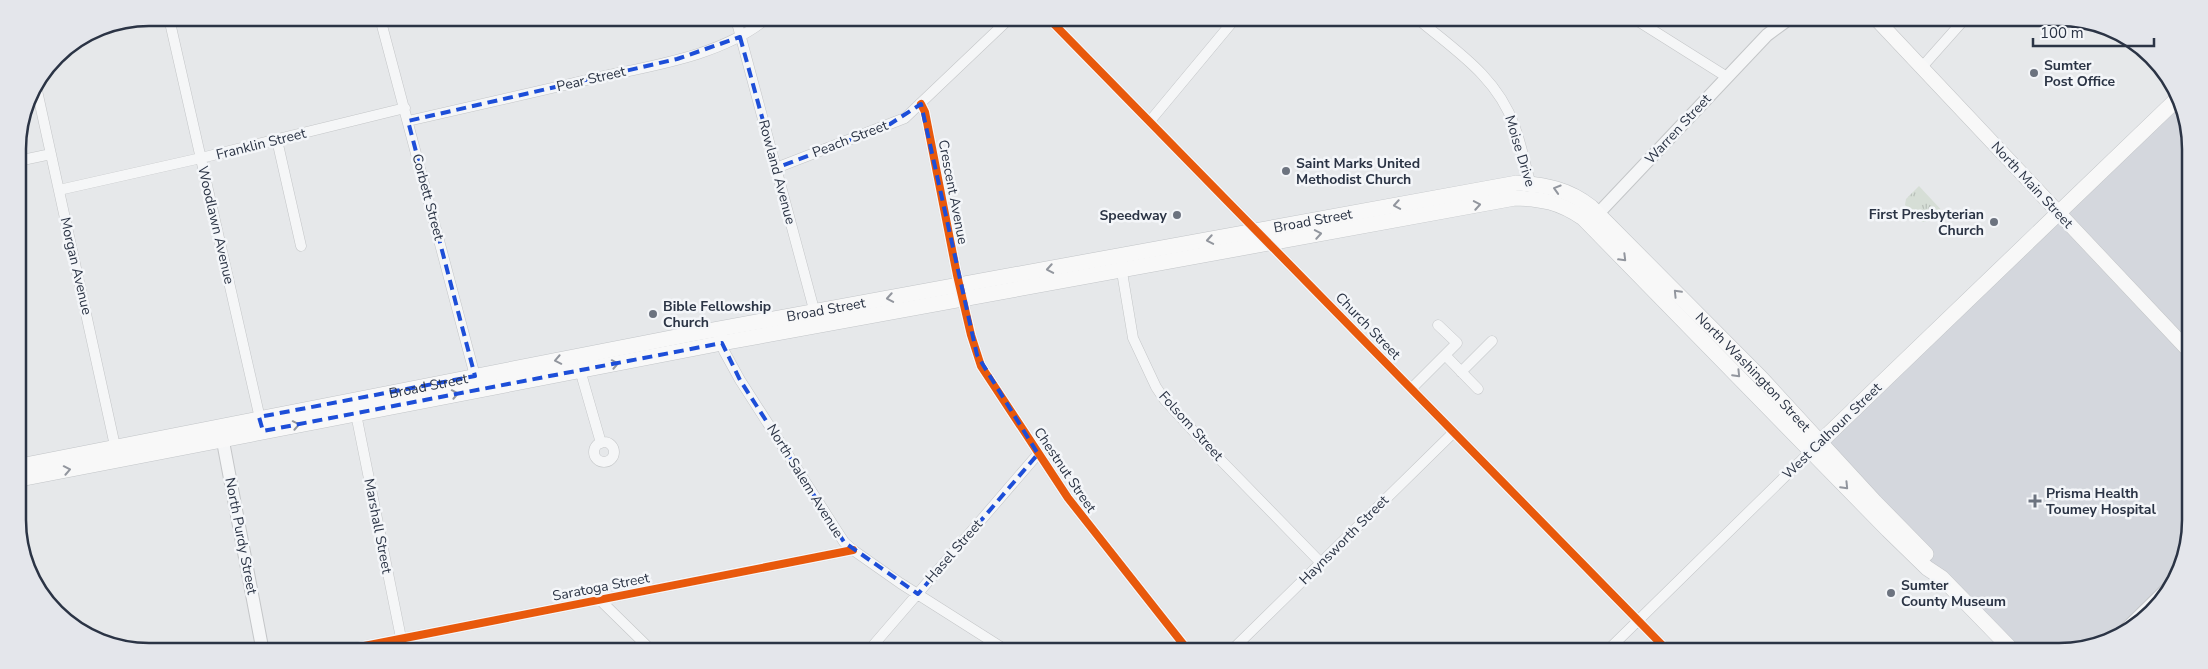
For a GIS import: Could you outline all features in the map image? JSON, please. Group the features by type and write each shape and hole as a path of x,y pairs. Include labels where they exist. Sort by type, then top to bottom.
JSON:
{"main road":[{"name":"North Main Street","path":"1882,26 2057,212 2182,339"},
{"name":"West Calhoun Street","path":"1816,446 2057,212 2172,103"},
{"name":"Broad Street","path":"26,478 475,376 720,336 1120,263 1258,231 1509,184 1533,191 1594,219"},
{"name":"Broad Street","path":"1120,263 1270,243 1514,198 1533,191"},
{"name":"North Washington Street","path":"1594,219 1816,446 1893,536 1927,568 1942,578 2003,642"},
{"name":"Broad Street","path":"261,424 356,414 580,370 720,336"},
{"name":"Broad Street","path":"26,465 115,446 222,432"}],"street":[{"path":"1150,121 1229,26"},
{"name":"Moise Drive","path":"1427,26 1472,64 1494,88 1514,125 1533,191"},
{"path":"1646,26 1727,77"},
{"name":"Warren Street","path":"1767,35 1771,26"},
{"name":"Warren Street","path":"1594,219 1767,35 1779,26"},
{"path":"1922,67 1958,26"},
{"name":"Woodlawn Avenue","path":"171,27 261,424"},
{"name":"Corbett Street","path":"382,27 475,376"},
{"name":"Rowland Avenue","path":"738,27 817,318"},
{"name":"Pear Street","path":"408,121 677,59 723,45 740,37 755,27"},
{"path":"921,104 1002,27"},
{"name":"Church Street","path":"1056,27 1659,642"},
{"name":"Morgan Avenue","path":"38,97 115,446"},
{"name":"Peach Street","path":"776,168 887,126 905,118 921,104"},
{"name":"Crescent Avenue","path":"921,104 925,112 961,292"},
{"name":"Franklin Street","path":"59,190 277,140 405,108"},
{"path":"277,140 301,246"},
{"path":"27,159 51,154"},
{"name":"Folsom Street","path":"1120,263 1133,338 1143,362 1160,393 1208,447 1321,563"},
{"name":"Chestnut Street","path":"961,292 971,335 981,366 1038,454 1089,527 1182,642"},
{"path":"1412,388 1457,343 1438,325"},
{"name":"North Salem Avenue","path":"720,336 724,351 740,380 836,531 853,550 994,643"},
{"path":"1461,372 1492,341"},
{"path":"1445,355 1478,389"},
{"path":"580,370 601,443"},
{"name":"Marshall Street","path":"356,414 401,638"},
{"name":"North Purdy Street","path":"222,432 261,643"},
{"name":"Haynsworth Street","path":"1242,642 1454,432"},
{"name":"West Calhoun Street","path":"1616,642 1816,446"},
{"name":"Hasel Street","path":"876,643 1038,454"},
{"name":"Saratoga Street","path":"378,643 853,550"},
{"path":"600,600 644,643"}],"highlighted area":[{"path":"740,37 776,168 887,126 921,104 977,355 1038,454 918,594 844,542 740,380 722,343 263,431 259,417 475,376 408,121 677,59"}],"shaded area":[{"name":"Prisma Health Toumey Hospital","path":"2174,108 2181,133 2182,150 2182,519 2178,551 2169,574 2146,607 2120,626 2090,639 2075,642 2002,642 1815,447"}],"green space":[{"path":"1919,186 1946,215 1937,220 1922,222 1905,205 1906,199"}],"cycle path":[{"path":"1056,27 1659,642"},
{"path":"921,104 925,112 957,275 971,335 981,366 1068,498 1182,642"},
{"path":"380,643 853,550"}],"place":[{"name":"Sumter Post Office","path":"2034,73"},
{"name":"Saint Marks United Methodist Church","path":"1286,171"},
{"name":"Speedway","path":"1177,215"},
{"name":"First Presbyterian Church","path":"1994,222"},
{"name":"Bible Fellowship Church","path":"653,314"},
{"name":"Prisma Health Toumey Hospital","path":"2035,501"},
{"name":"Sumter County Museum","path":"1891,593"}]}
